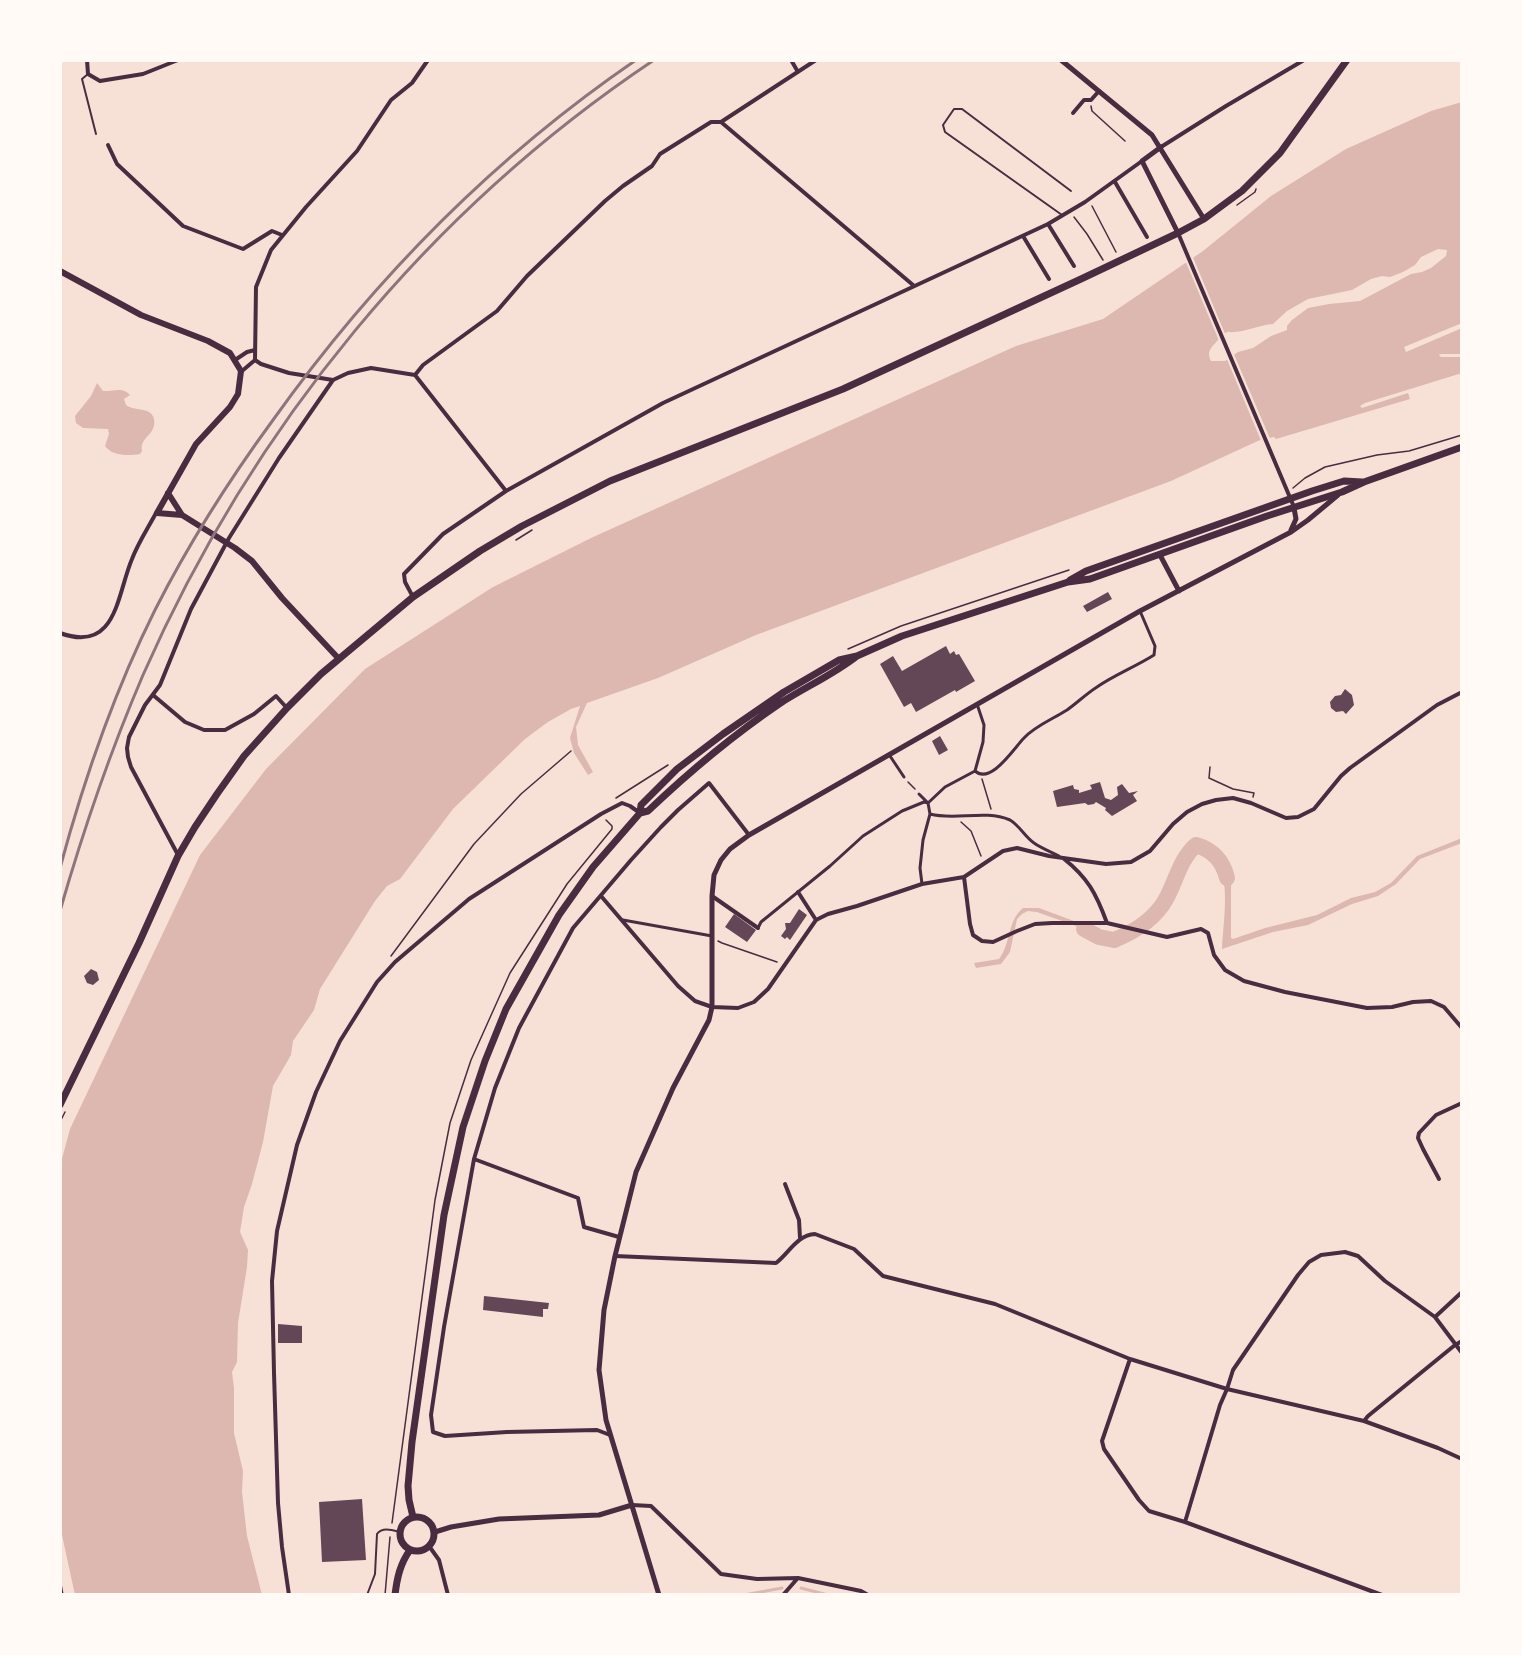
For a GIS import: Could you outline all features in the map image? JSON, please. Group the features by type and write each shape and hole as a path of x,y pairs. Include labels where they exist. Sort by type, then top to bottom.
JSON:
{"main road":[{"path":"63,1106 178,856 195,826 244,756 287,708 339,659 413,597 480,551 522,526 610,481 843,388 1204,219 1242,191 1280,153 1347,60"},
{"path":"60,271 141,315 230,353 241,371 238,394 230,407 196,444 157,513 182,516 252,561 282,598 339,659"},
{"path":"413,1517 408,1486 412,1442 444,1215 463,1126 506,1009 553,925 593,867 640,813 648,811 705,759 767,712 844,667 857,656 902,636 1068,582 1090,579 1342,492 1462,447"},
{"path":"1068,582 1086,570 1344,481 1364,482"},
{"path":"168,493 182,516"},
{"path":"413,1517 425,1518 435,1532 429,1546 420,1551 410,1550 403,1544 400,1532 404,1522 413,1517"},
{"path":"395,1595 403,1559 410,1550"}],"street":[{"path":"87,60 88,74 100,81 143,74 178,60"},
{"path":"255,360 255,287 271,250 357,151 391,100 412,83 428,60"},
{"path":"790,60 798,72"},
{"path":"415,375 423,365 497,311 527,276 589,216 623,186 652,166 660,154 711,122 722,122 816,60"},
{"path":"1061,60 1152,135 1204,219"},
{"path":"413,597 405,582 404,574 443,534 506,491 663,403 1048,224 1089,200 1161,147 1304,60"},
{"path":"1073,113 1084,100 1091,100 1099,91"},
{"path":"722,122 913,285"},
{"path":"108,145 117,164 183,226 243,249 272,231 282,235"},
{"path":"1142,161 1183,244 1291,499 1296,519 1291,532"},
{"path":"1115,182 1147,237"},
{"path":"1048,224 1074,266"},
{"path":"1023,236 1049,279"},
{"path":"235,360 255,350"},
{"path":"255,360 289,374 333,380"},
{"path":"241,371 255,360"},
{"path":"178,856 128,757 129,737 145,705 160,685 191,609 224,546 279,458 333,380 348,373 371,368 415,375 506,491"},
{"path":"659,1595 606,1420 599,1370 604,1310 636,1172 673,1088 709,1020 712,1006 712,896 714,876 721,860 737,843 749,835 889,754 1140,612 1291,532 1342,492"},
{"path":"60,633 84,636 96,633 110,622 116,612 132,558 157,513"},
{"path":"1160,555 1179,591"},
{"path":"975,771 978,774 986,774 1008,759 1024,738 1038,728 1070,708 1098,686 1154,655 1155,646 1140,612"},
{"path":"601,896 678,986 695,1002 738,1008 754,1002 768,989 816,920 828,914 922,884 964,877 1003,851 1017,848 1049,856 1106,864 1131,862 1150,851 1173,824 1187,812 1216,800 1233,798 1286,818 1298,817 1314,808 1350,768 1437,705 1462,692"},
{"path":"153,696 184,722 204,730 225,730 254,714 276,696 287,708"},
{"path":"712,896 758,928 761,922 863,836 902,811 924,802 927,803 945,787 975,771 983,742 984,724 977,704"},
{"path":"889,754 904,777"},
{"path":"610,1436 597,1431 507,1432 445,1436 433,1432 431,1414 444,1327 474,1159 495,1088 519,1028 573,928 661,827 709,783 749,835"},
{"path":"920,795 927,803 930,814 923,840 920,868 922,884"},
{"path":"289,1595 278,1503 272,1298 278,1230 297,1145 316,1092 340,1041 377,982 395,962 469,899 601,814 622,803 640,813"},
{"path":"930,814 942,817 978,814 1012,821 1033,842 1061,857 1079,871 1093,890 1107,923"},
{"path":"964,877 970,924 974,935 982,940 993,942 1035,924 1107,923 1167,937 1201,929 1208,933 1214,955 1225,970 1244,981 1285,992 1367,1008 1431,1001 1444,1007 1462,1028"},
{"path":"798,892 816,920"},
{"path":"622,920 713,936"},
{"path":"1439,1179 1423,1149 1419,1133 1436,1115 1462,1103"},
{"path":"474,1159 578,1198 584,1227 619,1238"},
{"path":"784,1184 799,1220 800,1238"},
{"path":"615,1256 776,1263 800,1238 815,1234 854,1250 884,1276 995,1304 1130,1359 1227,1389 1364,1421 1462,1459"},
{"path":"1185,1522 1220,1405 1233,1370 1309,1262 1322,1255 1345,1252 1358,1256 1385,1281 1435,1317 1462,1353"},
{"path":"1435,1317 1461,1292"},
{"path":"1364,1421 1462,1341"},
{"path":"1130,1359 1102,1441 1104,1449 1149,1511 1185,1522 1382,1595"},
{"path":"435,1532 499,1519 599,1515 632,1505 651,1506 721,1574 757,1579 798,1578 861,1591 868,1595"},
{"path":"429,1546 439,1560 448,1595"},
{"path":"783,1595 798,1578"}],"lane":[{"path":"88,74 82,80 96,134"},
{"path":"1062,215 945,132 943,125 954,109 962,109 1071,191"},
{"path":"367,1595 375,1574 377,1534 383,1530 400,1532"}],"path":[{"path":"1091,100 1092,111 1125,141"},
{"path":"1089,200 1115,250"},
{"path":"1070,211 1101,257"},
{"path":"1293,488 1325,467 1377,455 1409,451 1462,435"},
{"path":"845,651 901,626 1071,570"},
{"path":"391,957 474,844 521,794 571,751"},
{"path":"608,803 672,763"},
{"path":"1210,767 1209,778 1233,789 1254,793 1251,803"},
{"path":"986,774 982,779 994,816"},
{"path":"904,777 920,795"},
{"path":"385,1595 391,1530 435,1200 450,1123 471,1060 510,973 567,884 612,829 601,814"},
{"path":"953,816 971,831 984,862"},
{"path":"713,936 722,943 777,962"},
{"path":"60,1122 63,1106"},
{"path":"60,1579 63,1595"}],"shaded area":[{"path":"1462,102 1462,323 1404,347 1406,352 1462,328 1462,354 1439,355 1441,357 1462,357 1462,373 1360,406 1362,408 1408,393 1410,399 1276,439 1274,437 1260,440 1171,481 756,635 658,678 587,703 576,727 578,745 593,772 588,775 574,753 570,738 580,706 571,709 525,739 453,809 400,879 387,886 375,901 320,989 314,1010 293,1041 291,1055 273,1086 263,1142 244,1207 240,1232 248,1250 238,1323 237,1362 232,1372 234,1433 243,1471 242,1492 247,1536 262,1595 75,1595 60,1526 60,1166 70,1129 200,855 266,769 365,669 493,587 591,538 1016,346 1103,319 1203,251 1271,196 1346,149 1431,111","holes":["1438,249 1447,250 1446,256 1431,268 1411,274 1360,301 1308,308 1292,320 1287,330 1271,336 1253,348 1238,352 1225,361 1211,361 1210,349 1225,333 1273,324 1287,311 1308,299 1352,290 1371,279 1382,276 1390,277 1415,265 1421,257"]},
{"path":"97,383 103,391 127,392 130,395 124,399 126,405 150,412 152,415 153,429 143,442 140,454 125,455 112,452 105,446 109,434 108,429 83,428 76,423 75,416 91,396"},
{"path":"1462,838 1462,843 1420,859 1396,884 1378,896 1352,904 1308,925 1273,932 1222,949 1225,890 1221,868 1216,859 1222,855 1229,865 1231,874 1231,938 1233,939 1317,915 1351,898 1375,892 1391,883 1417,856"},
{"path":"1202,840 1217,850 1211,855 1203,851 1192,853 1176,881 1169,886 1185,852 1195,842"},
{"path":"1023,908 1039,908 1074,921 1103,937 1100,939 1076,926 1028,911 1017,919 1010,952 1001,964 976,968 974,963 999,959 1006,947 1014,919"}],"pier":[{"path":"1192,255 1226,336 1220,343 1185,260"},
{"path":"1233,352 1271,441 1262,443 1226,357"}],"building":[{"path":"1108,592 1112,599 1087,612 1083,606"},
{"path":"946,646 950,654 954,651 956,655 959,654 975,681 916,712 911,703 904,707 880,664 893,656 902,671"},
{"path":"1345,689 1352,695 1354,705 1346,714 1343,711 1336,712 1331,708 1330,702 1335,696 1341,695"},
{"path":"940,736 948,750 939,755 932,741"},
{"path":"1100,782 1105,798 1111,800 1118,795 1117,787 1122,784 1129,793 1138,791 1133,795 1137,801 1112,816 1105,810 1106,808 1096,802 1088,805 1085,803 1057,807 1053,791 1073,785 1079,793 1092,789 1090,785"},
{"path":"799,909 807,915 790,940 787,937 785,939 781,936 786,929 785,923 790,923"},
{"path":"734,914 756,930 747,942 725,927"},
{"path":"91,969 97,972 99,980 93,985 87,983 84,976"},
{"path":"484,1296 549,1303 548,1309 543,1309 543,1317 483,1310"},
{"path":"278,1324 302,1326 302,1343 278,1343"},
{"path":"362,1499 366,1560 322,1562 319,1502"}],"waterway":[{"path":"1084,929 1099,937 1114,940 1143,924 1161,906 1170,892 1182,863 1196,845 1216,857 1223,866 1227,878"},
{"path":"744,1595 782,1588"},
{"path":"801,1588 828,1595"}],"railway":[{"path":"60,868 101,736 140,641 196,536 257,443 311,368 352,318 438,224 533,138 636,60"},
{"path":"60,911 98,792 143,675 187,584 237,496 293,411 355,331 422,256 494,185 572,120 654,60"}]}
